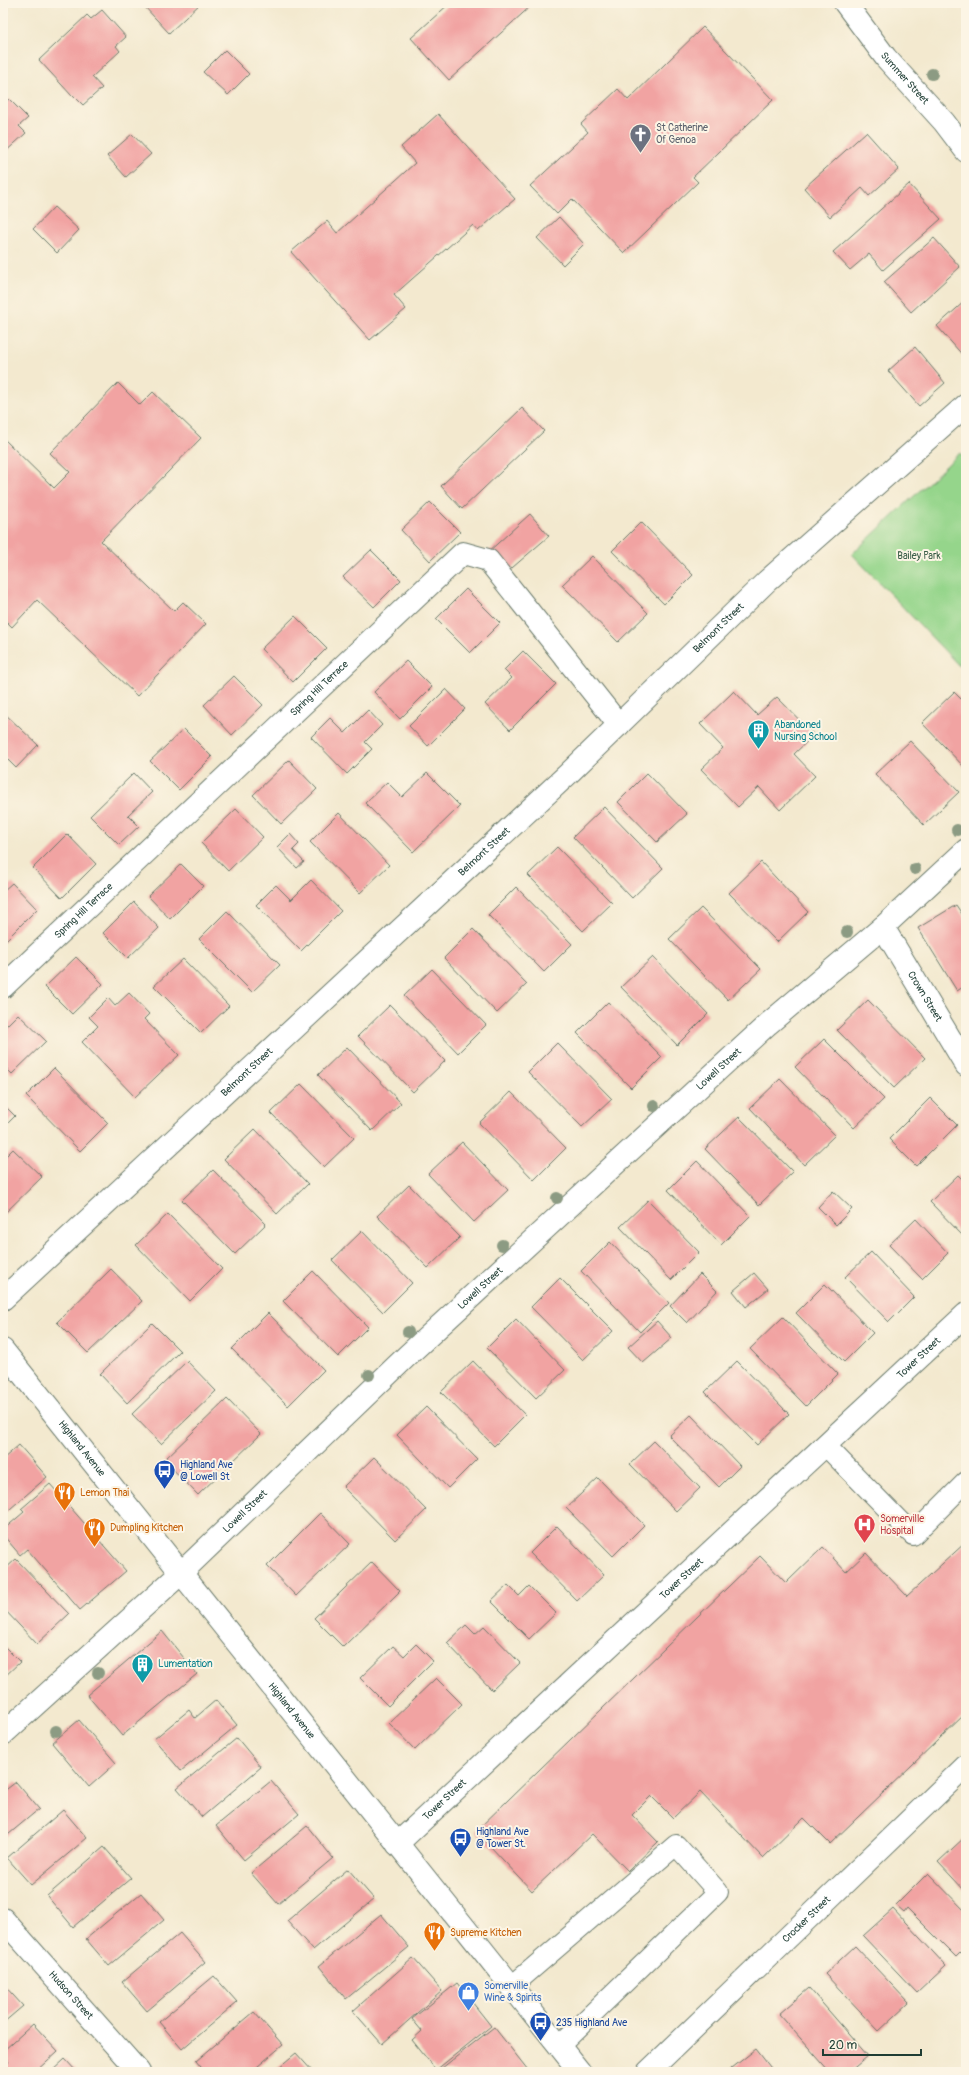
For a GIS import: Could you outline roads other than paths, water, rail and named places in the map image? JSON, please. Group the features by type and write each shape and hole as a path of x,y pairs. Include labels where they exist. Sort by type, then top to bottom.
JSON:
{"street":[{"name":"Summer Street","path":"845,3 886,58 944,122 966,151"},
{"name":"Belmont Street","path":"3,1299 568,774 767,581 966,405"},
{"name":"Spring Hill Terrace","path":"3,987 462,553 488,560 618,725"},
{"name":"Lowell Street","path":"3,1734 181,1573 408,1355 612,1167 768,1024 883,927 966,850"},
{"name":"Crown Street","path":"883,927 966,1065"},
{"name":"Tower Street","path":"397,1844 966,1314"},
{"name":"Highland Avenue","path":"3,1350 580,2072"},
{"name":"Crocker Street","path":"648,2072 966,1766"},
{"name":"Hudson Street","path":"3,1919 139,2072"}],"lane":[{"path":"825,1445 913,1535 966,1482"},
{"path":"512,1986 676,1845 718,1892 560,2046"}],"place":[{"name":"St Catherine Of Genoa","path":"641,154"},
{"name":"Abandoned Nursing School","path":"758,750"},
{"name":"Highland Ave @ Lowell St","path":"164,1490"},
{"name":"Lemon Thai","path":"65,1512"},
{"name":"Somerville Hospital","path":"865,1544"},
{"name":"Dumpling Kitchen","path":"94,1548"},
{"name":"Lumentation","path":"142,1684"},
{"name":"Highland Ave @ Tower St.","path":"460,1858"},
{"name":"Supreme Kitchen","path":"434,1952"},
{"name":"Somerville Wine & Spirits","path":"468,2012"},
{"name":"235 Highland Ave","path":"541,2042"}],"park label":[{"name":"Bailey Park","path":"919,556"}]}
